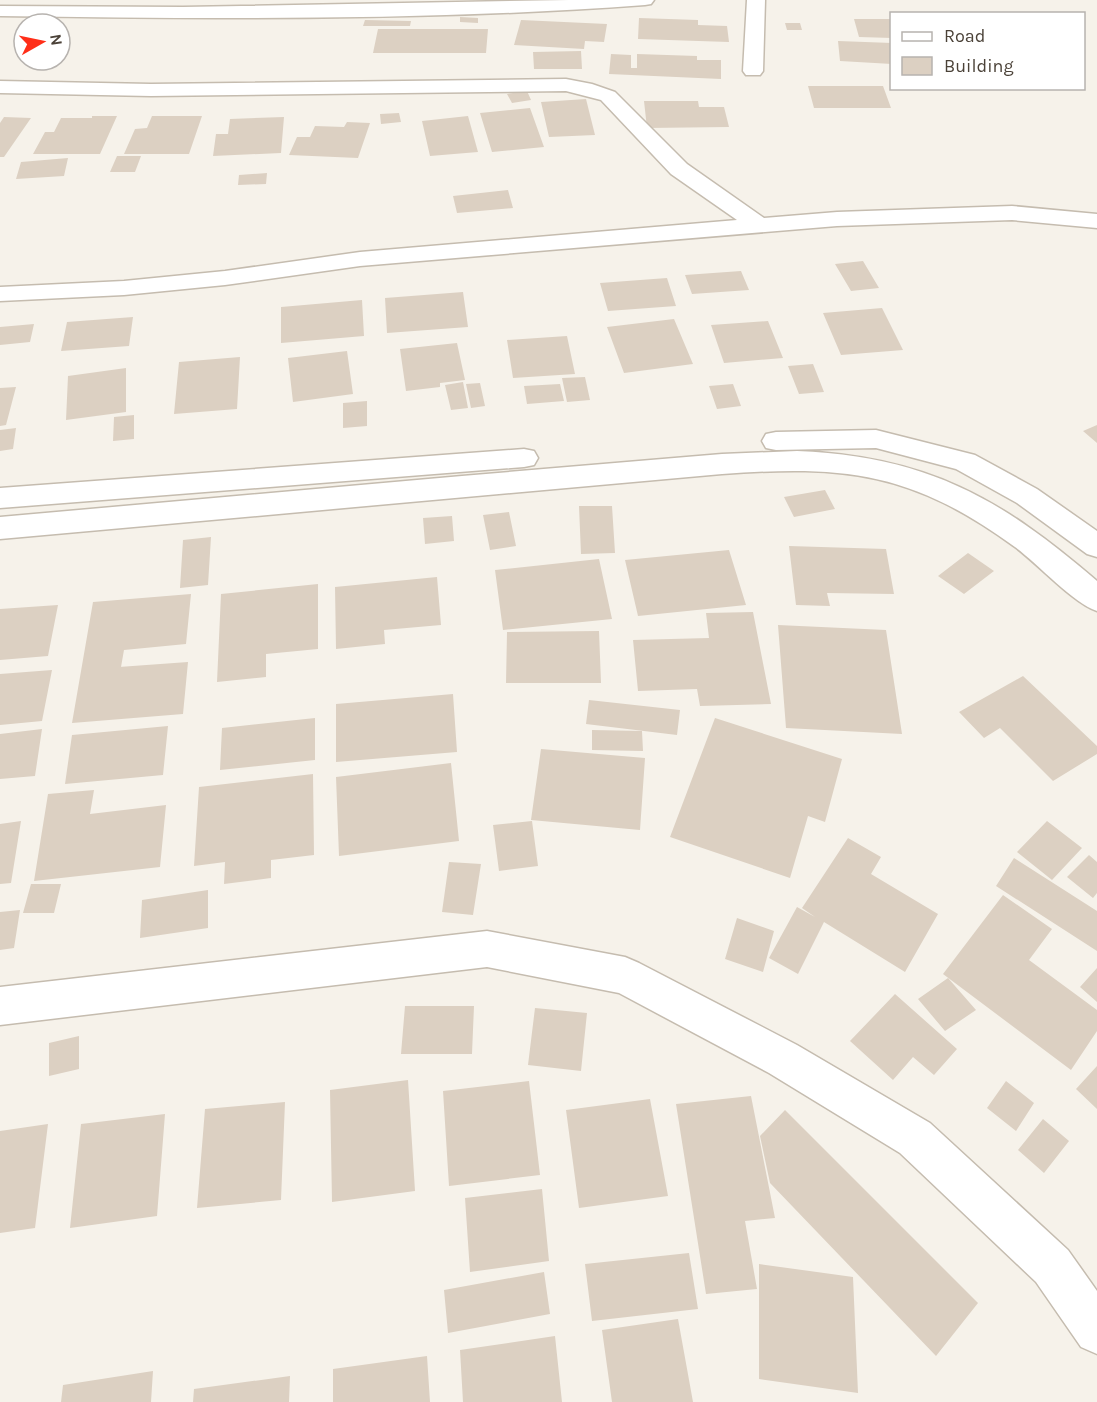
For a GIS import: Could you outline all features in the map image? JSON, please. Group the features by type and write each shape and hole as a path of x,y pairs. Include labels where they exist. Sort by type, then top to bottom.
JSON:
{"street":[{"path":"0,11 183,13 548,7 645,0"},
{"path":"753,71 756,0"},
{"path":"0,87 151,90 566,85 585,88 608,96 680,169 759,225"},
{"path":"0,294 124,288 225,278 428,252 849,219 1012,213 1097,221"},
{"path":"0,528 742,441 876,439 965,462 1027,496 1097,546"},
{"path":"0,498 452,475 790,461 848,465 898,473 942,488 1001,520 1097,599"},
{"path":"0,1006 487,949 625,976 783,1059 915,1138 1052,1266 1097,1331"}],"building":[{"path":"460,17 478,18 478,23 460,22"},
{"path":"639,18 698,20 698,25 727,26 729,42 638,39"},
{"path":"854,19 890,19 890,38 859,37"},
{"path":"365,20 411,21 410,26 363,26"},
{"path":"521,20 607,24 604,42 585,41 584,49 514,45"},
{"path":"785,23 800,23 802,30 787,30"},
{"path":"378,29 488,29 486,53 373,53"},
{"path":"838,41 890,43 890,64 840,61"},
{"path":"581,51 582,69 534,69 533,52"},
{"path":"611,54 631,55 631,68 637,68 637,54 697,56 697,60 721,60 721,79 609,74"},
{"path":"808,86 883,86 891,108 814,108"},
{"path":"527,91 531,100 512,103 507,94"},
{"path":"586,99 595,135 549,137 541,102"},
{"path":"644,101 698,101 699,107 724,107 729,127 647,128"},
{"path":"530,108 544,147 492,152 480,113"},
{"path":"399,113 401,122 381,124 380,114"},
{"path":"92,116 117,116 100,154 33,154 45,132 54,132 61,118 92,118"},
{"path":"152,116 202,116 189,154 124,154 135,129 147,128"},
{"path":"468,116 478,152 430,156 422,121"},
{"path":"4,117 31,118 4,157 0,157 0,123"},
{"path":"284,117 281,153 213,156 216,134 228,134 230,119"},
{"path":"347,122 370,123 358,158 289,155 297,137 310,137 315,126 344,127"},
{"path":"117,156 141,156 135,172 110,172"},
{"path":"68,158 64,176 16,179 21,162"},
{"path":"267,173 266,184 238,185 239,175"},
{"path":"508,190 513,208 457,213 453,196"},
{"path":"863,261 879,288 851,291 835,264"},
{"path":"741,271 749,290 692,294 685,275"},
{"path":"667,278 676,306 608,311 600,283"},
{"path":"463,292 468,327 387,333 385,298"},
{"path":"362,300 364,336 281,343 281,307"},
{"path":"882,308 903,350 841,355 823,313"},
{"path":"133,317 129,346 61,351 67,322"},
{"path":"674,319 693,364 624,373 607,327"},
{"path":"768,321 783,358 724,363 711,325"},
{"path":"34,324 30,342 0,345 0,327"},
{"path":"567,336 575,374 513,378 507,340"},
{"path":"457,343 465,380 440,383 440,387 406,391 400,349"},
{"path":"347,351 353,394 293,402 288,358"},
{"path":"240,357 237,409 174,414 179,362"},
{"path":"813,364 824,392 799,394 788,366"},
{"path":"126,368 126,412 66,420 68,376"},
{"path":"585,377 590,400 567,402 562,378"},
{"path":"463,382 468,408 451,410 445,385"},
{"path":"480,383 485,406 471,408 466,384"},
{"path":"560,384 564,401 527,404 524,386"},
{"path":"733,384 741,406 717,409 709,386"},
{"path":"16,387 6,425 0,426 0,388"},
{"path":"367,401 367,426 343,428 343,403"},
{"path":"134,415 134,439 113,441 114,417"},
{"path":"1097,425 1097,443 1083,431"},
{"path":"16,428 13,449 0,451 0,430"},
{"path":"825,490 835,509 794,517 784,497"},
{"path":"579,506 612,506 615,553 581,554"},
{"path":"509,512 516,546 490,550 483,515"},
{"path":"452,516 454,541 425,544 423,518"},
{"path":"211,537 208,585 180,588 183,540"},
{"path":"789,546 886,549 894,594 827,593 830,606 796,605"},
{"path":"729,550 746,605 638,616 625,560"},
{"path":"968,553 994,571 964,594 938,576"},
{"path":"599,559 612,619 503,630 495,570"},
{"path":"437,577 441,625 384,630 385,644 336,649 335,587"},
{"path":"318,584 318,649 266,654 266,677 217,682 221,594"},
{"path":"191,594 186,644 124,650 121,667 188,662 183,714 72,723 93,602"},
{"path":"58,605 48,656 0,660 0,609"},
{"path":"753,612 771,704 700,706 697,689 638,691 633,640 709,638 706,613"},
{"path":"778,625 886,630 902,734 786,728"},
{"path":"599,631 601,683 506,683 507,632"},
{"path":"52,670 42,721 0,725 0,674"},
{"path":"1023,676 1097,746 1097,754 1053,781 1000,728 984,738 959,712"},
{"path":"453,694 457,752 336,762 336,704"},
{"path":"589,700 680,710 677,735 586,724"},
{"path":"315,718 315,760 220,770 222,728"},
{"path":"715,718 842,759 825,822 808,816 790,878 670,837"},
{"path":"168,726 163,775 65,784 72,735"},
{"path":"42,729 35,776 0,779 0,734"},
{"path":"592,730 642,731 643,751 592,750"},
{"path":"541,749 645,758 640,830 531,820"},
{"path":"451,763 459,841 339,856 336,777"},
{"path":"313,774 314,855 271,860 271,878 224,884 225,862 194,866 199,787"},
{"path":"94,790 90,814 166,805 160,867 34,881 48,794"},
{"path":"21,821 11,883 0,884 0,824"},
{"path":"532,821 538,866 499,871 493,825"},
{"path":"1047,821 1082,848 1052,880 1017,852"},
{"path":"848,838 881,857 871,874 938,914 905,972 824,922 798,974 769,958 797,907 815,917 802,908"},
{"path":"1089,855 1097,862 1097,893 1093,898 1067,877"},
{"path":"1014,858 1097,911 1097,951 996,886"},
{"path":"449,862 481,864 473,915 442,912"},
{"path":"31,884 61,884 54,913 23,913"},
{"path":"208,890 208,928 140,938 142,900"},
{"path":"1003,895 1052,929 1029,960 1097,1010 1097,1031 1071,1070 943,974"},
{"path":"20,910 14,948 0,950 0,912"},
{"path":"737,918 774,931 763,972 725,959"},
{"path":"1097,968 1097,1002 1080,987"},
{"path":"948,978 976,1010 945,1031 918,999"},
{"path":"895,994 957,1049 934,1075 913,1057 893,1080 850,1041"},
{"path":"405,1006 474,1006 472,1054 401,1054"},
{"path":"535,1008 587,1013 581,1071 528,1065"},
{"path":"79,1036 79,1069 49,1076 49,1043"},
{"path":"1097,1066 1097,1109 1076,1089"},
{"path":"408,1080 415,1191 332,1202 330,1090"},
{"path":"529,1081 540,1175 449,1186 443,1091"},
{"path":"1006,1081 1034,1103 1016,1131 987,1108"},
{"path":"751,1096 775,1218 745,1221 757,1289 706,1294 676,1104"},
{"path":"650,1099 668,1196 579,1208 566,1110"},
{"path":"285,1102 281,1200 197,1208 205,1109"},
{"path":"785,1110 978,1303 936,1356 770,1183 760,1136"},
{"path":"165,1114 157,1216 70,1228 81,1124"},
{"path":"1043,1119 1069,1141 1044,1173 1018,1150"},
{"path":"48,1124 35,1228 0,1233 0,1131"},
{"path":"542,1189 549,1261 470,1272 465,1198"},
{"path":"689,1253 698,1309 592,1321 585,1264"},
{"path":"759,1264 853,1277 858,1393 759,1379"},
{"path":"544,1272 550,1314 448,1333 444,1290"},
{"path":"678,1319 693,1402 612,1402 602,1330"},
{"path":"555,1336 562,1402 463,1402 460,1350"},
{"path":"427,1356 430,1402 333,1402 333,1369"},
{"path":"153,1371 151,1402 61,1402 63,1385"},
{"path":"290,1376 289,1402 193,1402 194,1389"}]}
